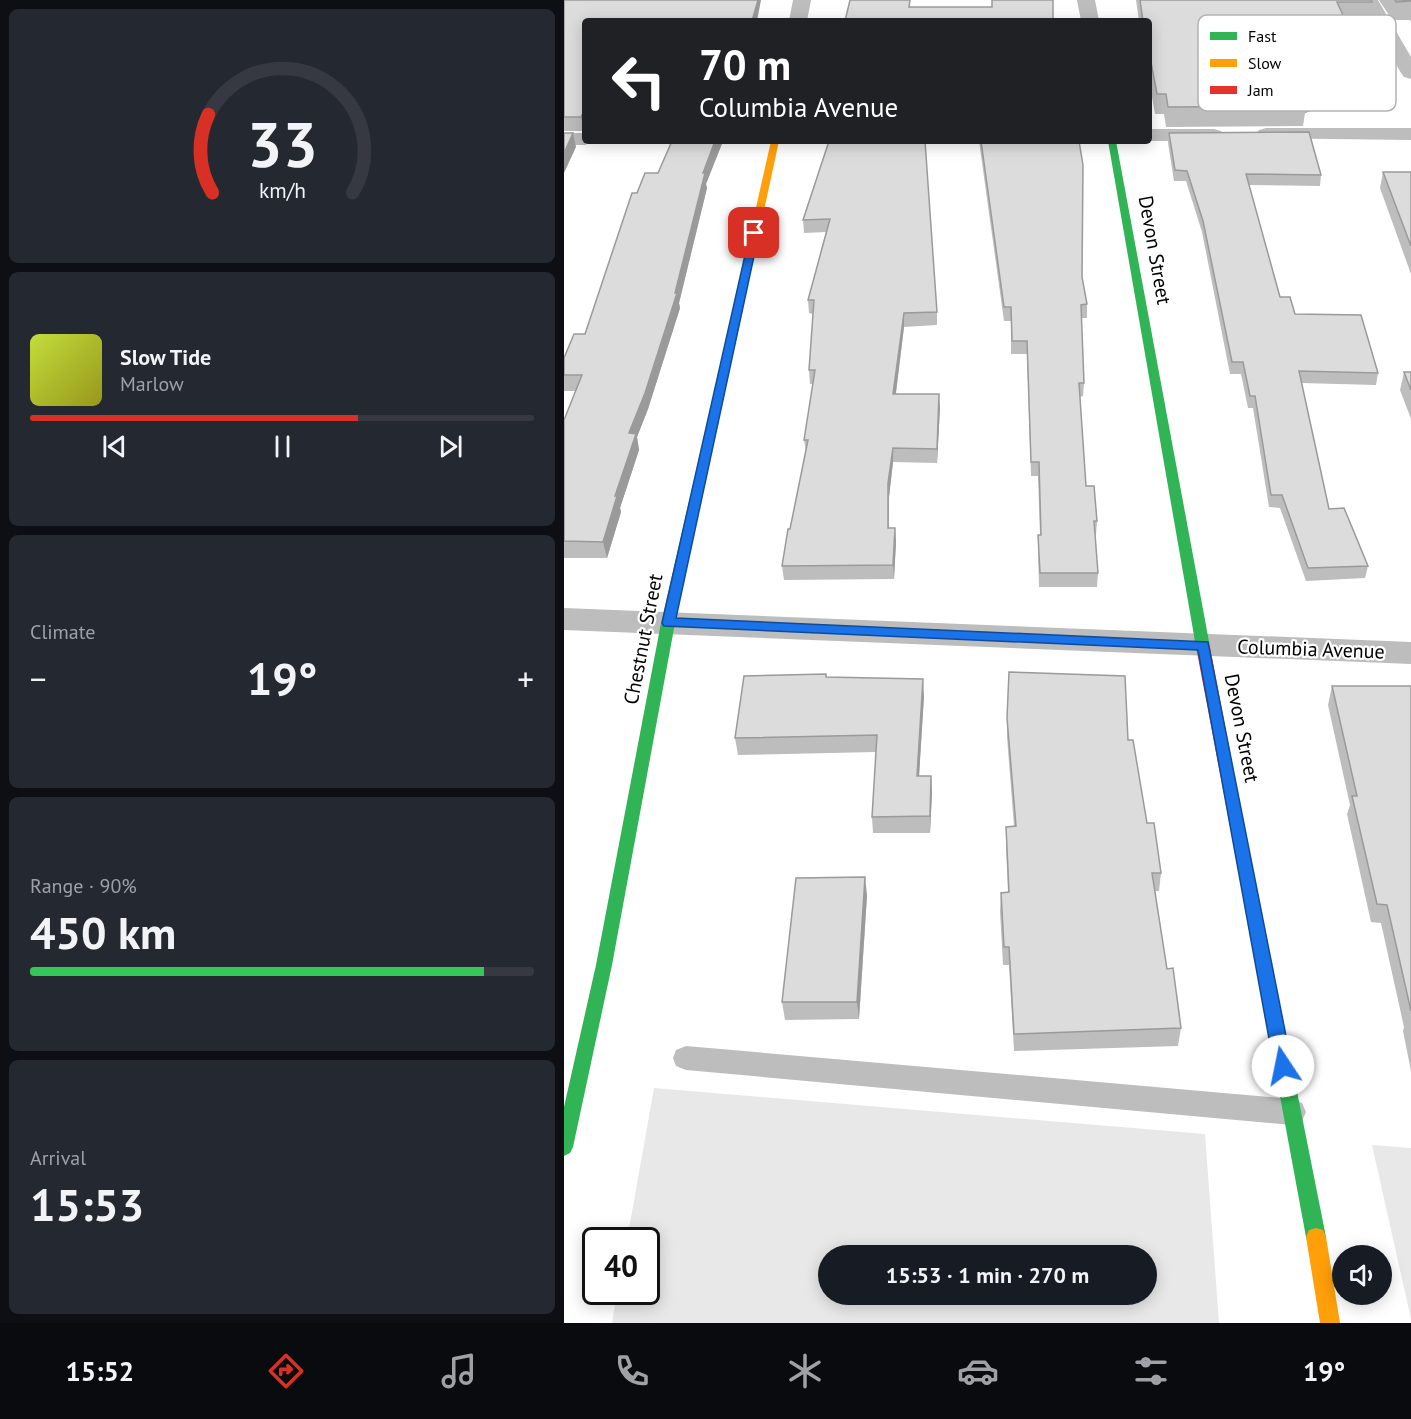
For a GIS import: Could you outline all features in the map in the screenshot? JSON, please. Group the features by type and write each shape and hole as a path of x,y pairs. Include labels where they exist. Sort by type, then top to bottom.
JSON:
{"street":[{"path":"799,18 802,0"},
{"path":"1086,0 1089,18"},
{"path":"1369,0 1378,15"},
{"path":"1396,47 1411,73"},
{"path":"1152,135 1411,134"},
{"path":"564,139 582,139"},
{"name":"Chestnut Street","path":"564,1148 604,965 668,623 774,144"},
{"name":"Devon Street","path":"1113,144 1203,646 1322,1271 1329,1323"},
{"name":"Columbia Avenue","path":"564,618 1411,653"}],"lane":[{"path":"686,1058 1292,1112"}],"shaded area":[{"path":"654,1088 1205,1134 1219,1323 612,1323 615,1305 660,1305 660,1227 629,1227"},
{"path":"1372,1145 1411,1148 1411,1319"}],"building":[{"path":"564,0 758,0 753,18 582,18 582,115 581,117 564,117"},
{"path":"850,0 910,0 909,7 992,7 992,0 1053,0 1053,18 846,18"},
{"path":"1140,0 1371,0 1372,2 1337,2 1343,15 1198,15 1198,107 1168,107 1166,94 1157,94 1152,68 1152,18 1143,18"},
{"path":"1395,0 1411,0 1411,1 1396,2"},
{"path":"1309,132 1321,175 1246,174 1280,297 1290,297 1295,314 1361,315 1378,373 1299,371 1329,509 1344,508 1368,566 1308,568 1282,495 1271,495 1255,396 1250,396 1243,362 1232,362 1203,221 1187,171 1175,170 1169,133"},
{"path":"564,133 573,133 564,153"},
{"path":"671,144 714,144 703,173 705,173 675,293 677,293 645,393 629,433 636,434 615,496 617,496 603,542 564,541 564,420 582,375 564,375 564,358 574,334 585,334 632,193 637,193 645,173 658,173"},
{"path":"828,144 925,144 937,312 904,313 893,394 939,394 937,449 893,448 888,483 888,528 895,528 893,565 782,566 808,440 804,440 815,370 809,370 814,300 808,300 830,219 803,220"},
{"path":"981,144 1080,144 1083,165 1082,277 1087,304 1081,305 1084,383 1079,383 1086,486 1094,486 1098,573 1040,573 1039,462 1031,462 1027,341 1012,341 1011,307 1004,307"},
{"path":"1383,172 1411,172 1411,246"},
{"path":"1404,372 1411,372 1411,390"},
{"path":"1009,672 1125,676 1128,740 1133,740 1147,823 1154,823 1161,873 1152,873 1167,969 1173,968 1181,1028 1014,1034 1009,947 1004,947 1001,893 1009,892 1006,827 1016,826 1007,718"},
{"path":"826,674 826,677 923,679 917,776 931,776 930,816 872,817 877,735 735,738 744,676"},
{"path":"1332,686 1411,686 1411,1011 1387,905 1377,904 1352,796 1357,796"},
{"path":"865,877 857,1002 782,1002 796,878"}],"traffic: fast":[{"path":"1113,144 1203,647"},
{"path":"564,1147 604,965 668,623 724,372"},
{"path":"1235,815 1316,1237"}],"traffic: slow":[{"path":"724,372 774,144"},
{"path":"1316,1237 1330,1323"}],"traffic: jam":[{"path":"1203,647 1235,815"}],"route":[{"path":"754,233 668,623 1203,646 1283,1066"}]}
